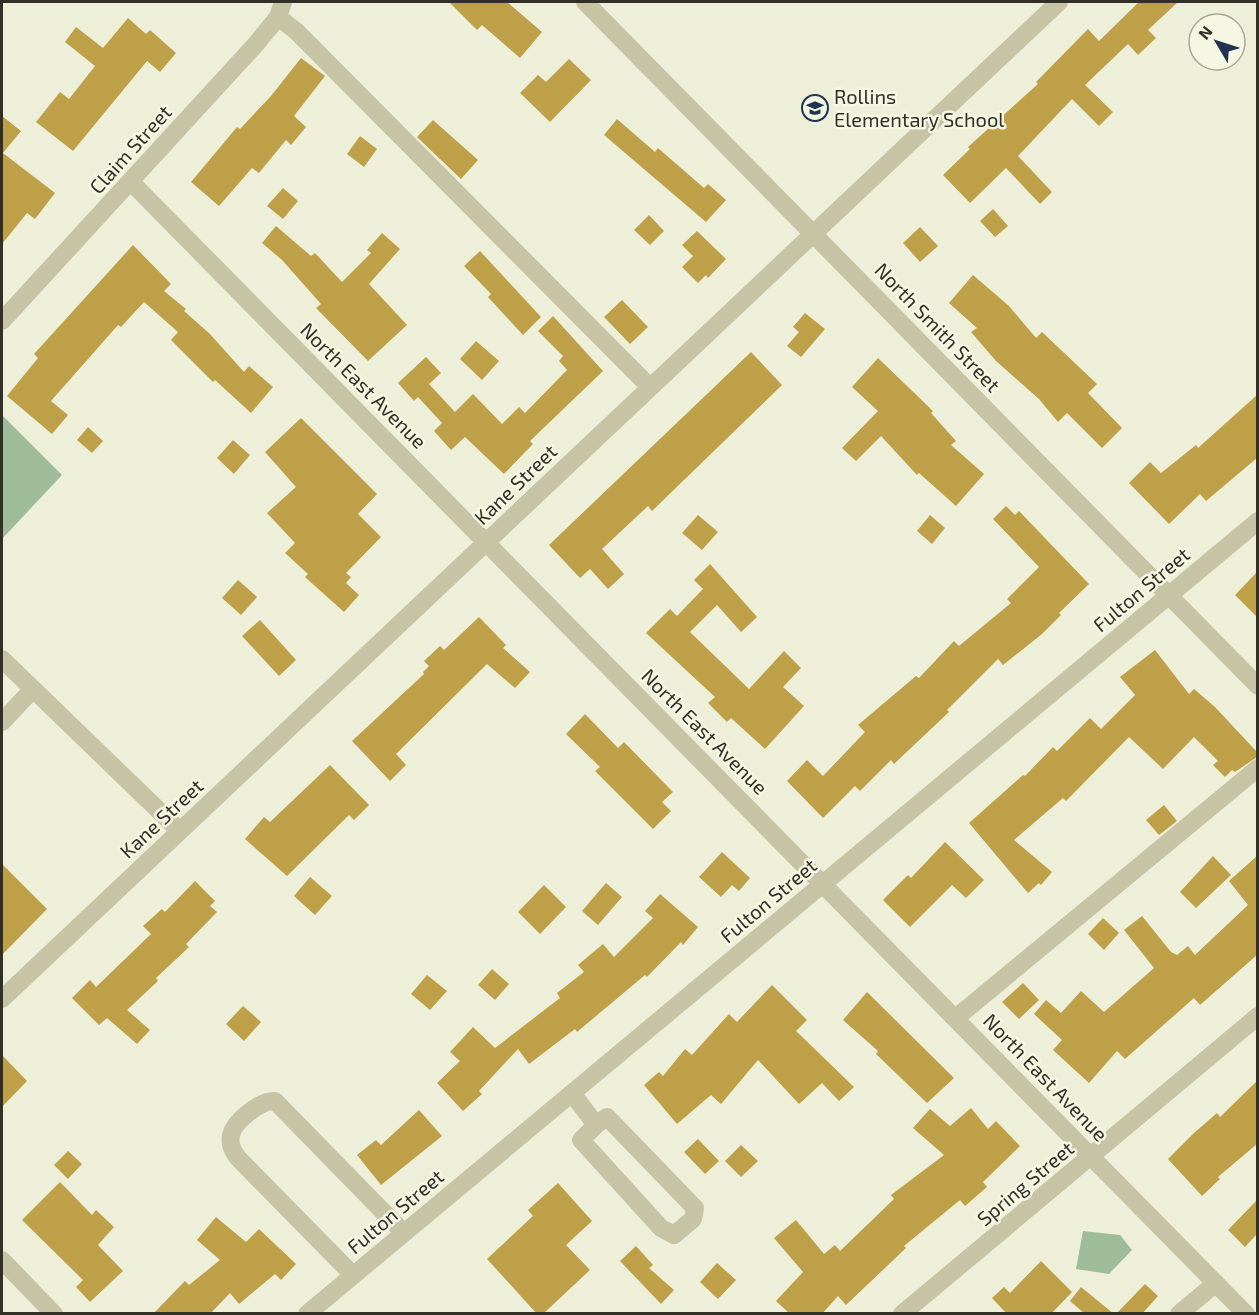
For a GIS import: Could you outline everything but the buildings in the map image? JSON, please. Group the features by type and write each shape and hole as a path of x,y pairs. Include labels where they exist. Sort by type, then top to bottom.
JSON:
{"street":[{"name":"North Smith Street","path":"585,2 813,231 1257,686"},
{"name":"Kane Street","path":"2,999 813,231 1059,2"},
{"name":"Claim Street","path":"2,321 131,182 281,9"},
{"path":"281,9 296,31 650,387"},
{"name":"North East Avenue","path":"131,182 957,1017 1246,1314"},
{"name":"Fulton Street","path":"307,1314 1257,521"},
{"path":"2,659 180,831"},
{"path":"2,722 33,689"},
{"path":"957,1017 1257,768"},
{"name":"Spring Street","path":"902,1314 1257,1016"},
{"path":"572,1093 596,1125"},
{"path":"353,1275 238,1158 231,1147 231,1133 252,1110 266,1100 275,1101 404,1233"},
{"path":"607,1117 695,1208 693,1219 674,1235 661,1228 581,1140 596,1125 607,1117"},
{"path":"2,1260 54,1314"},
{"path":"1179,1314 1216,1283"}],"green space":[{"path":"2,415 62,475 2,539"},
{"path":"1083,1231 1120,1235 1132,1250 1109,1274 1076,1269"}],"place":[{"name":"Rollins Elementary School","path":"815,108"}]}
